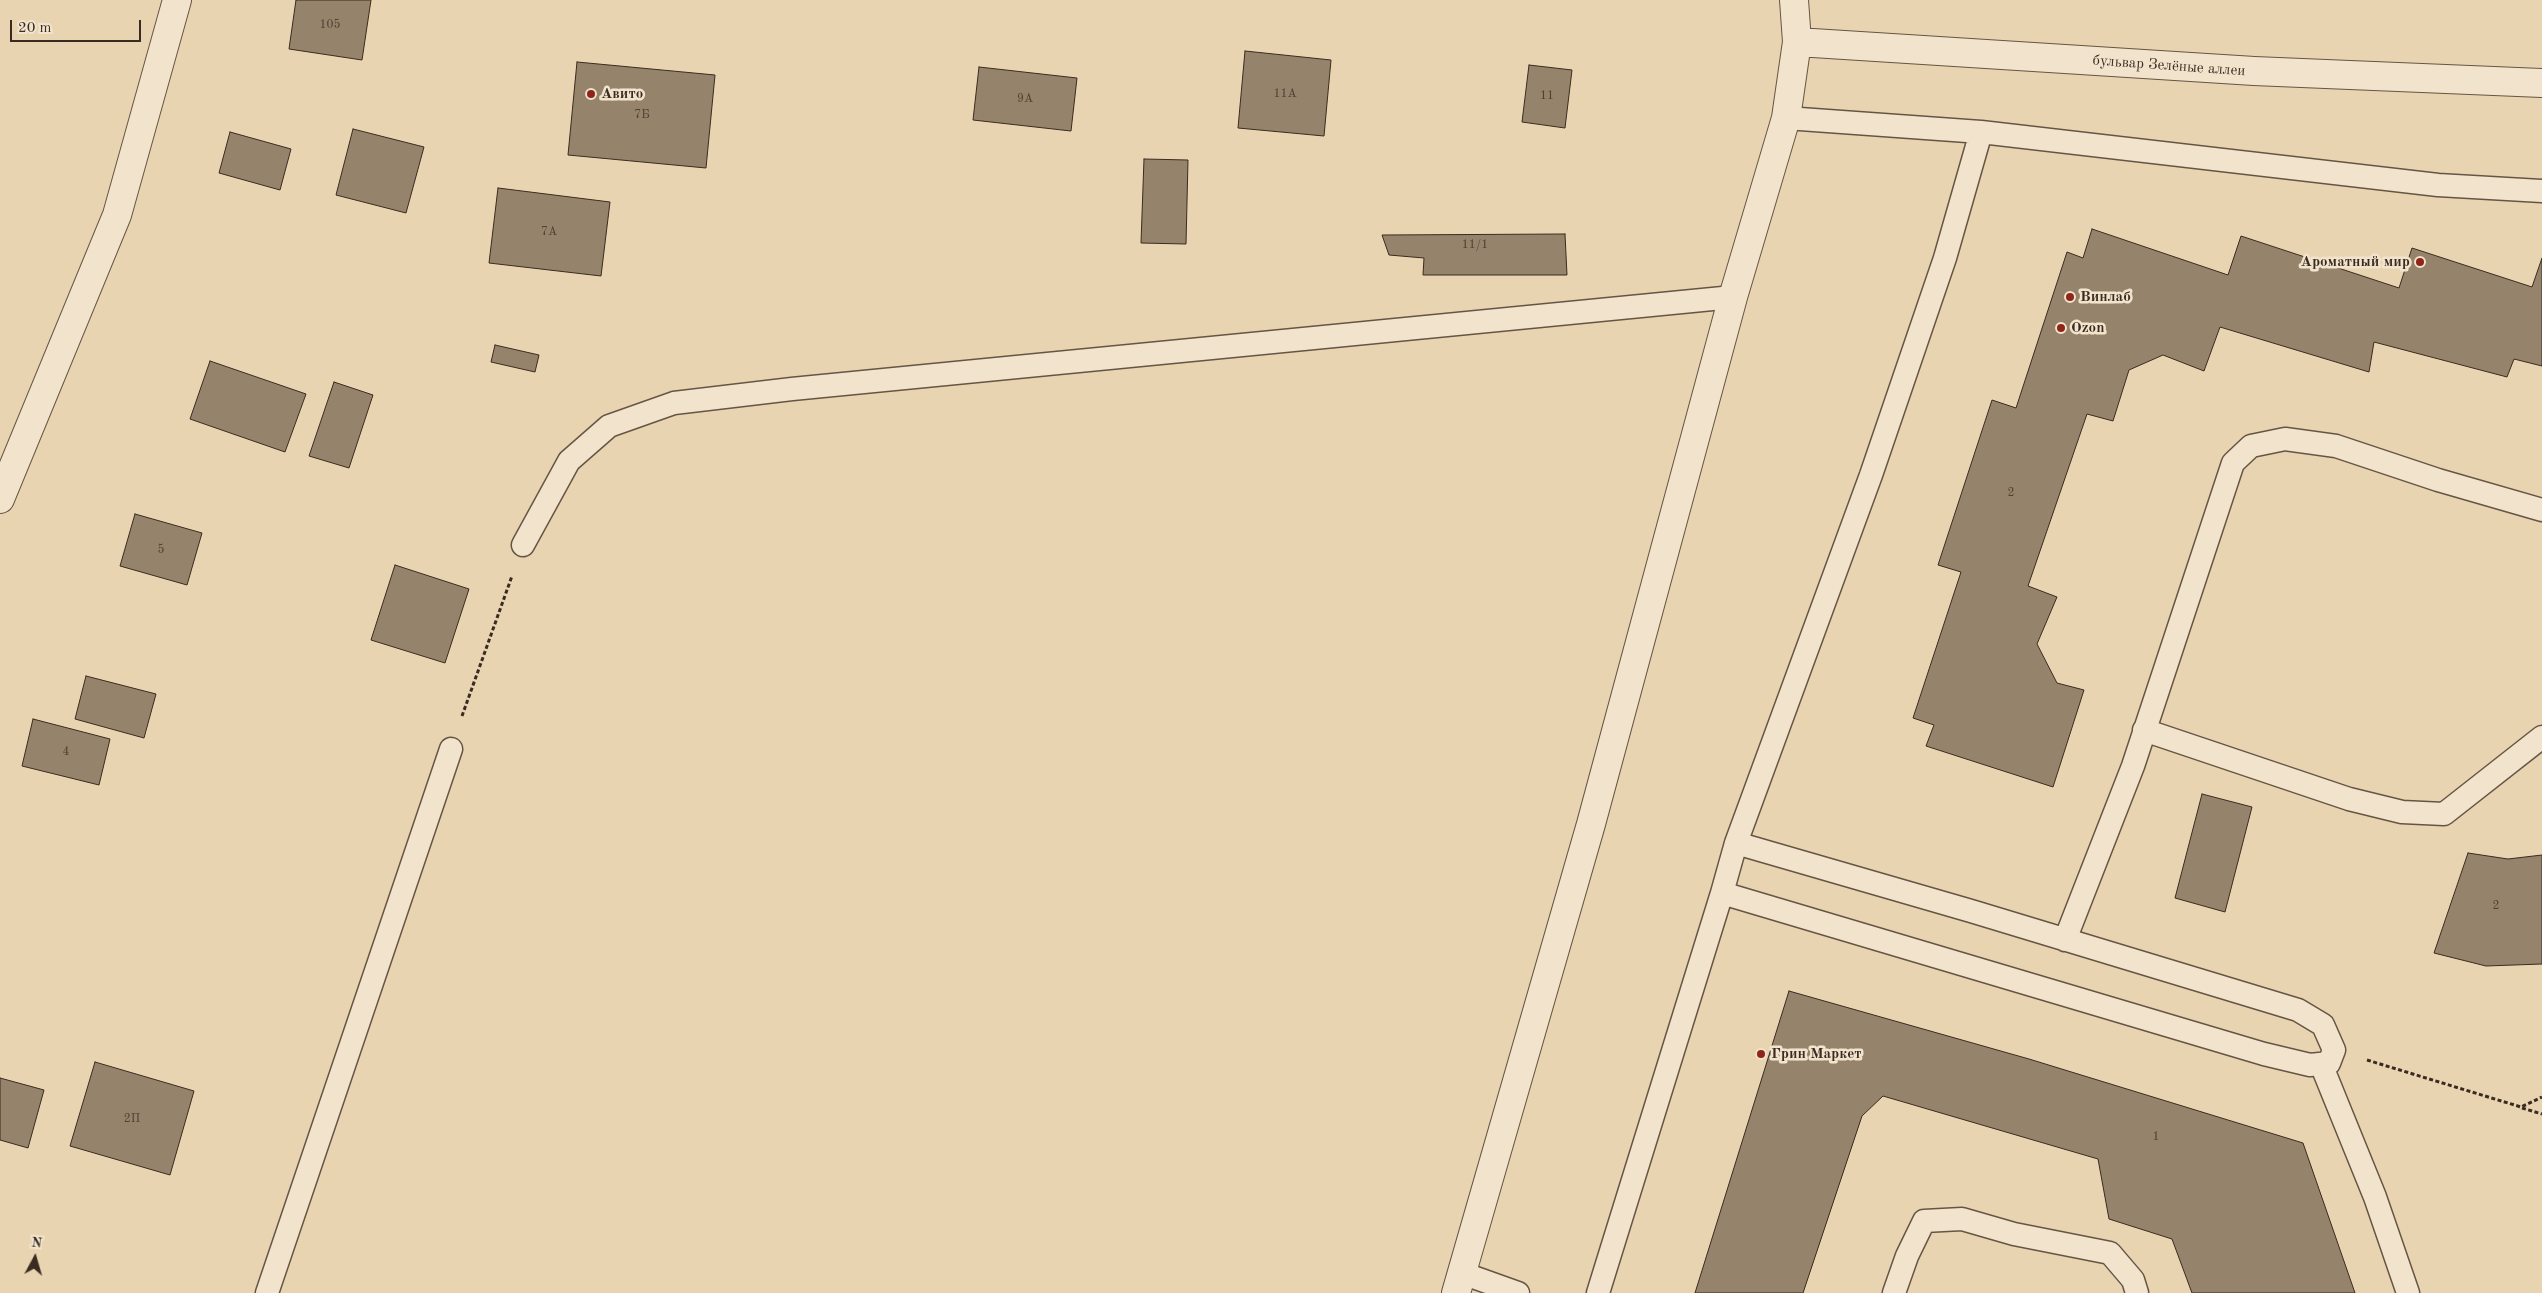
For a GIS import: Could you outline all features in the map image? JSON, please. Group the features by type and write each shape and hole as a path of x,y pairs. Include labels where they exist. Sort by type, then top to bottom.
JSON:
{"street":[{"path":"0,499 117,215 177,0"},
{"path":"1459,1283 1591,824 1733,297 1786,118 1797,42 1794,0"},
{"name":"бульвар Зелёные аллеи","path":"1797,42 2254,71 2542,83"}],"lane":[{"path":"1786,118 1981,132 2438,185 2542,191"},
{"path":"1598,1293 1736,843 1871,476 1945,258 1981,132"},
{"path":"523,545 569,461 609,426 674,403 812,387 1733,297"},
{"path":"2065,940 2144,730 2233,463 2251,446 2284,439 2336,446 2438,480 2542,510"},
{"path":"2144,730 2349,799 2402,812 2444,814 2542,736"},
{"path":"267,1293 451,749"},
{"path":"1736,843 2298,1010 2323,1025 2328,1057 2408,1293"},
{"path":"1722,893 2228,1044 2310,1065 2328,1057"},
{"path":"1894,1293 1907,1256 1924,1221 1962,1219 2014,1234 2110,1253 2133,1280 2137,1293"},
{"path":"1459,1283 1518,1293"}],"path":[{"path":"451,749 523,545"},
{"path":"2328,1057 2542,1114"},
{"path":"2521,1108 2542,1097"}],"building":[{"path":"296,0 371,0 362,60 289,49"},
{"path":"1245,51 1331,60 1324,136 1238,128"},
{"path":"577,62 715,75 706,168 568,155"},
{"path":"1529,65 1572,70 1565,128 1522,122"},
{"path":"979,67 1077,78 1071,131 973,120"},
{"path":"353,129 424,147 406,213 336,195"},
{"path":"230,132 291,149 280,190 219,173"},
{"path":"1144,159 1188,160 1186,244 1141,243"},
{"path":"498,188 610,202 601,276 489,263"},
{"path":"2092,229 2228,275 2241,236 2399,288 2412,248 2532,287 2542,258 2542,366 2514,359 2507,377 2374,342 2369,372 2220,327 2204,371 2163,355 2129,370 2113,421 2087,414 2028,586 2057,597 2037,644 2057,683 2084,690 2053,787 1926,746 1934,725 1913,718 1961,572 1938,565 1992,400 2016,408 2067,252 2083,258"},
{"path":"1565,234 1567,275 1423,275 1424,258 1389,255 1382,235"},
{"path":"495,345 539,355 535,372 491,362"},
{"path":"210,361 306,394 285,452 190,419"},
{"path":"334,382 373,395 349,468 309,456"},
{"path":"135,514 202,533 187,585 120,566"},
{"path":"395,565 469,589 445,663 371,640"},
{"path":"86,676 156,694 144,738 75,719"},
{"path":"33,719 110,739 99,785 22,766"},
{"path":"2202,794 2252,807 2225,912 2175,898"},
{"path":"2468,853 2508,859 2542,855 2542,964 2486,966 2434,953"},
{"path":"1789,991 2029,1059 2303,1143 2355,1293 2192,1293 2172,1239 2109,1219 2098,1159 1883,1096 1862,1116 1803,1293 1695,1293"},
{"path":"95,1062 194,1091 170,1175 70,1146"},
{"path":"0,1078 44,1090 28,1148 0,1140"}],"place":[{"name":"Авито","path":"591,94"},
{"name":"Ароматный мир","path":"2420,262"},
{"name":"Винлаб","path":"2070,297"},
{"name":"Ozon","path":"2061,328"},
{"name":"Грин Маркет","path":"1761,1054"}]}
